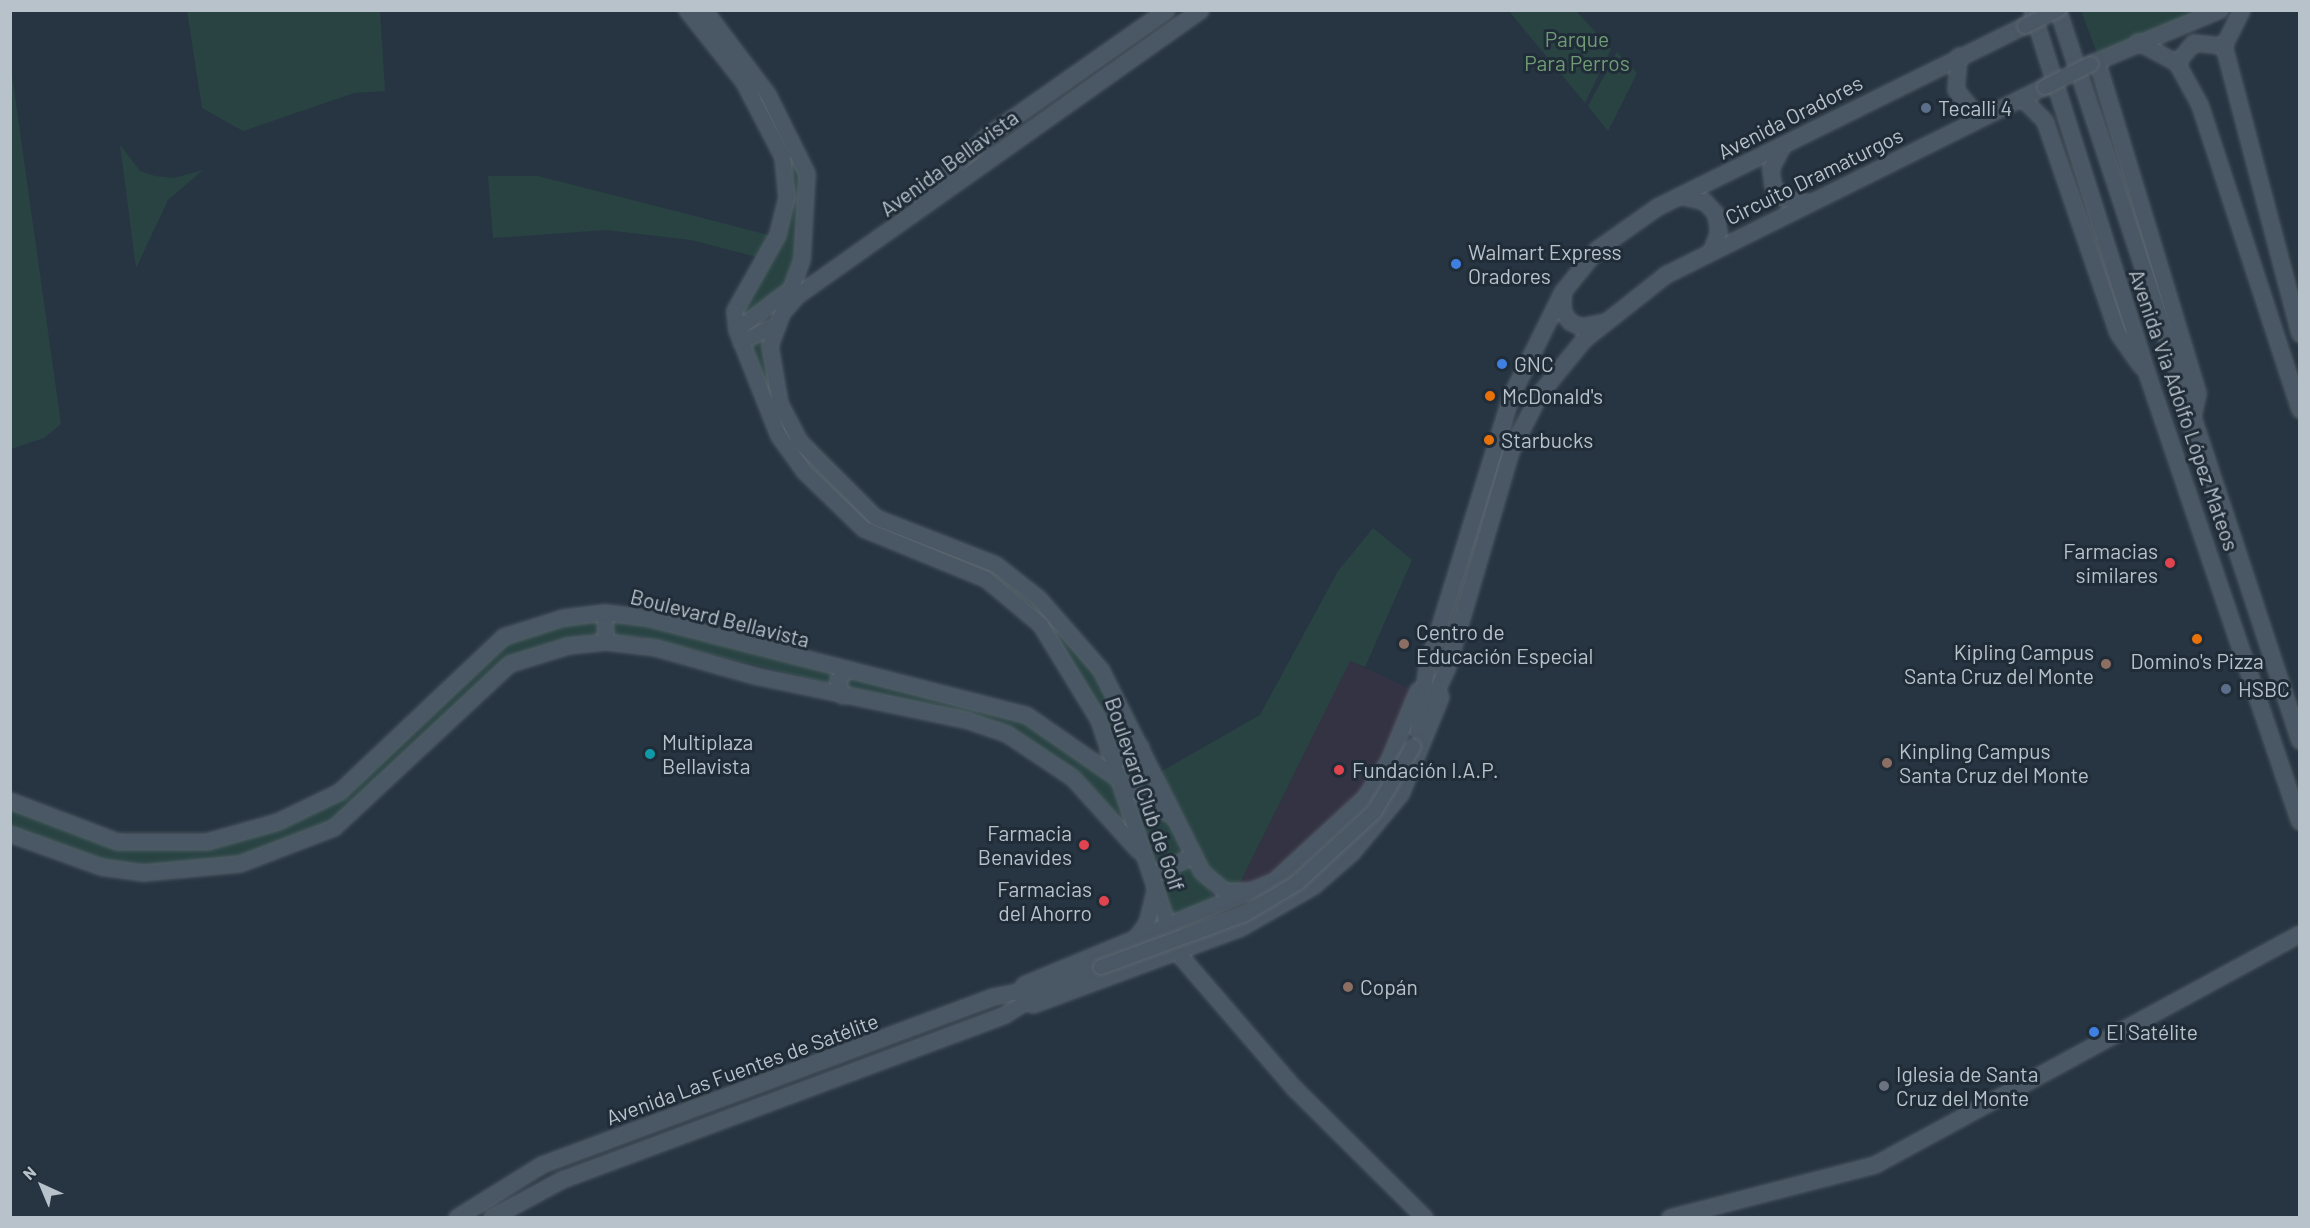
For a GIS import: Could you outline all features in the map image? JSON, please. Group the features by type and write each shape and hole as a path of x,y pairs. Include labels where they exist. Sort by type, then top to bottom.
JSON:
{"main road":[{"path":"687,10 771,127 786,177 778,235 740,297 739,336 772,332 796,275 803,239 808,198 804,162 768,95 704,10"},
{"name":"Avenida Bellavista","path":"739,336 788,293 929,193 988,136 1167,10"},
{"name":"Avenida Bellavista","path":"772,332 797,296 1184,15 1201,10"},
{"name":"Avenida Via Adolfo López Mateos","path":"2032,10 2147,373 2300,822"},
{"name":"Avenida Via Adolfo López Mateos","path":"2058,10 2191,425 2300,741"},
{"name":"Avenida Oradores","path":"1563,292 1597,250 1680,196 1959,56 2058,10"},
{"name":"Circuito Dramaturgos","path":"1602,322 1666,275 1807,202 2094,62 2220,10"},
{"path":"2242,10 2224,46 2300,334"},
{"path":"2138,42 2177,63 2204,115 2300,410"},
{"path":"2177,63 2194,43 2224,46"},
{"path":"1959,56 1956,90 1979,118"},
{"path":"2094,62 2198,393 2191,425"},
{"path":"2022,98 2045,121 2118,333 2147,373"},
{"path":"1785,144 1772,162 1773,186 1785,199 1807,202"},
{"path":"1680,196 1705,202 1716,214 1719,232 1712,250"},
{"path":"778,235 803,239"},
{"path":"1563,292 1563,312 1570,322 1581,327 1602,322"},
{"name":"Avenida Las Fuentes de Satélite","path":"457,1218 542,1165 993,997 1053,985 1245,914 1297,884 1374,812 1413,747 1418,730 1427,669 1512,395 1563,292"},
{"name":"Avenida Las Fuentes de Satélite","path":"1418,730 1447,669 1511,451 1540,394 1602,322"},
{"name":"Boulevard Club de Golf","path":"772,332 771,357 780,404 817,463 876,518 996,565 1023,585 1086,648 1141,747 1194,856 1219,889 1254,891"},
{"name":"Boulevard Club de Golf","path":"739,336 768,414 805,472 864,529 986,579 1018,602 1065,657 1087,693 1117,773 1145,860 1154,879 1177,952"},
{"path":"606,612 606,642"},
{"name":"Boulevard Bellavista","path":"10,801 118,842 207,842 278,822 347,787 504,638 564,618 606,612 647,618 818,665 983,700 1026,715 1117,773 1175,818"},
{"path":"10,834 101,867 142,873 240,864 334,828 510,664 568,646 606,642 656,648 843,696 966,720 1026,744 1098,800 1145,860"},
{"path":"814,689 824,677 818,665"},
{"path":"993,997 1228,904 1290,869 1365,798 1399,740 1427,669"},
{"path":"1005,1015 1241,928 1314,886 1383,818 1411,777 1437,714 1447,669"},
{"path":"843,696 838,681 847,670"},
{"path":"1108,750 1127,760 1141,747"},
{"path":"1129,943 1154,907 1154,879 1194,856"},
{"path":"1219,889 1241,928"},
{"path":"1177,952 1221,916 1228,904"},
{"path":"1670,1218 1875,1165 2300,934"},
{"path":"1129,943 1137,953 1132,968"},
{"path":"1177,952 1295,1089 1425,1218"},
{"name":"Avenida Las Fuentes de Satélite","path":"492,1218 562,1180 1005,1015 1053,985"},
{"path":"806,1066 814,1088"}],"shaded area":[{"name":"Fundación I.A.P.","path":"1350,661 1417,692 1365,798 1290,869 1235,893"}],"green space":[{"path":"187,11 380,11 385,91 354,93 243,131 202,108"},
{"path":"687,11 704,11 745,63 804,162 803,239 791,292 737,330 735,311 787,198 771,127"},
{"name":"Parque Para Perros","path":"1509,11 1576,11 1611,49 1585,103"},
{"path":"2081,11 2220,11 2099,58"},
{"path":"1617,52 1637,73 1608,131 1588,106"},
{"path":"10,61 61,424 44,438 11,449"},
{"path":"120,145 140,171 155,176 174,178 203,170 168,200 136,268"},
{"path":"488,176 538,176 773,236 761,258 691,240 606,230 493,238"},
{"path":"780,317 772,371 802,443 852,502 994,567 1084,649 1218,906 1171,924 1089,692 1043,623 1006,588 867,530 795,456 746,343"},
{"path":"1373,528 1412,560 1365,667 1350,661 1235,893 1219,889 1155,775 1260,715 1338,571"},
{"path":"607,618 673,628 1024,717 1113,775 1132,834 1080,774 1011,728 641,637 592,635 513,657 348,816 240,864 142,873 11,834 10,801 93,836 179,843 313,807 508,641 566,622"}],"place":[{"name":"Tecalli 4","path":"1926,108"},
{"name":"Walmart Express Oradores","path":"1456,264"},
{"name":"GNC","path":"1502,364"},
{"name":"McDonald's","path":"1490,396"},
{"name":"Starbucks","path":"1489,440"},
{"name":"Farmacias similares","path":"2170,563"},
{"name":"Domino's Pizza","path":"2197,639"},
{"name":"Centro de Educación Especial","path":"1404,644"},
{"name":"Kipling Campus Santa Cruz del Monte","path":"2106,664"},
{"name":"HSBC","path":"2226,689"},
{"name":"Multiplaza Bellavista","path":"650,754"},
{"name":"Kinpling Campus Santa Cruz del Monte","path":"1887,763"},
{"name":"Fundación I.A.P.","path":"1339,770"},
{"name":"Farmacia Benavides","path":"1084,845"},
{"name":"Farmacias del Ahorro","path":"1104,901"},
{"name":"Copán","path":"1348,987"},
{"name":"El Satélite","path":"2094,1032"},
{"name":"Iglesia de Santa Cruz del Monte","path":"1884,1086"}]}
